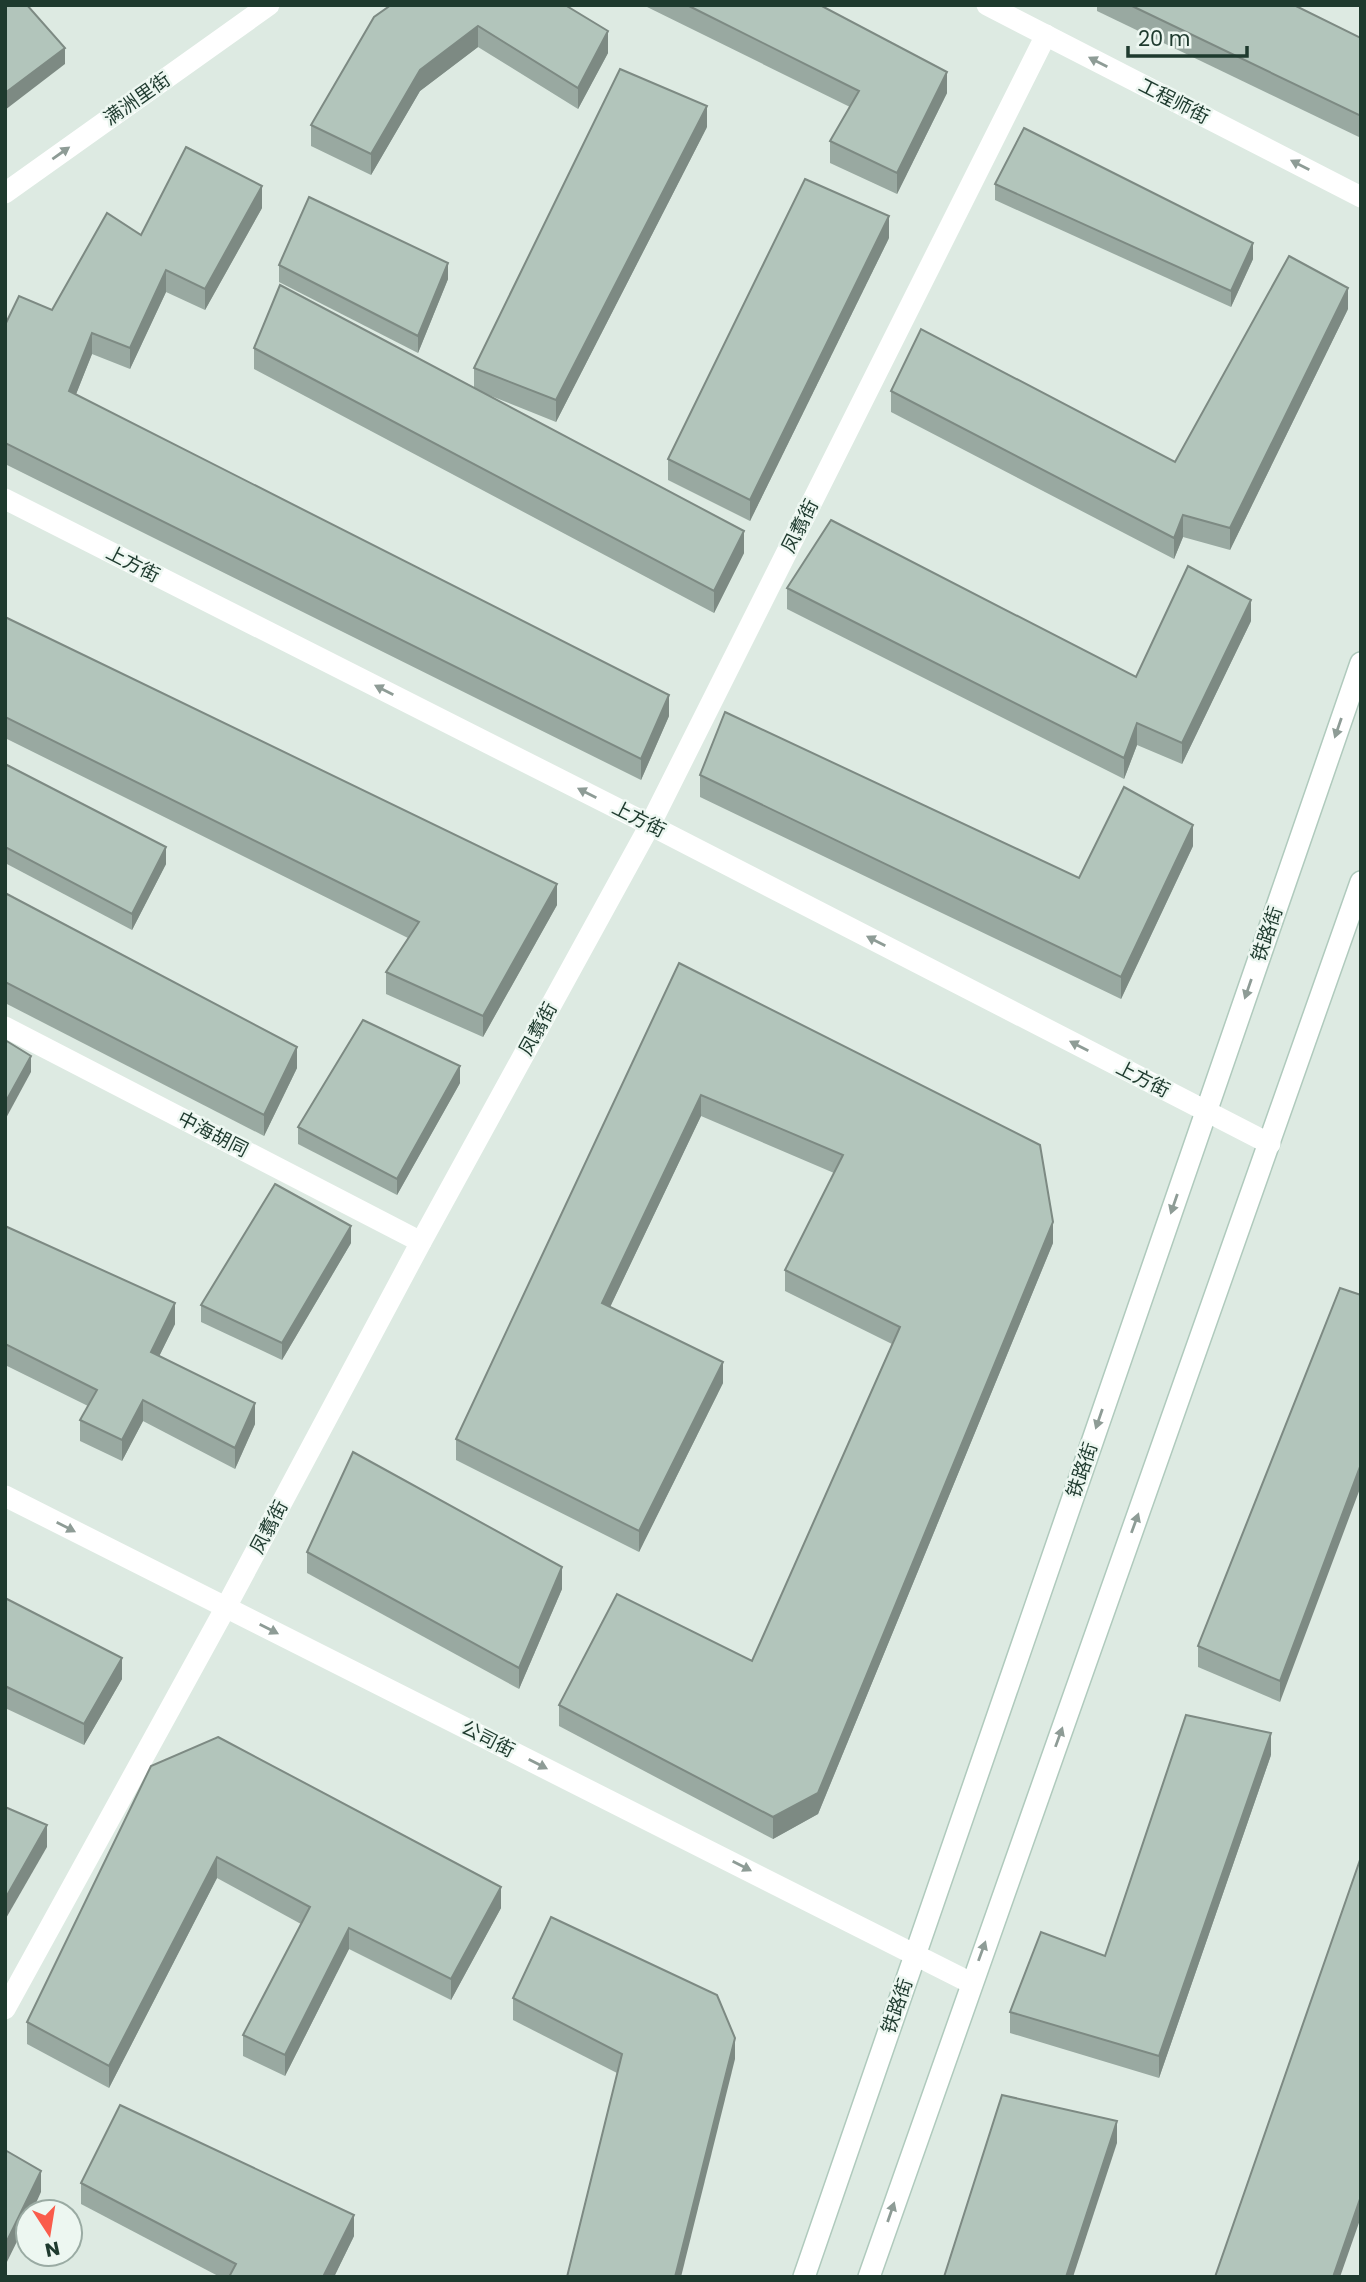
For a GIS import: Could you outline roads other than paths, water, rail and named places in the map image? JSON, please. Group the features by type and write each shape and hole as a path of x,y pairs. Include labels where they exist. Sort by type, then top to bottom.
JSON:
{"street":[{"name":"满洲里街","path":"5,193 269,5"},
{"name":"工程师街","path":"987,5 1361,197"},
{"name":"凤翥街","path":"5,2009 650,825 1046,35"},
{"name":"上方街","path":"5,499 650,825 1270,1144"},
{"name":"铁路街","path":"804,2277 1361,663"},
{"path":"869,2277 1361,882"},
{"name":"中海胡同","path":"5,1027 421,1242"},
{"name":"公司街","path":"5,1496 971,1983"}]}
